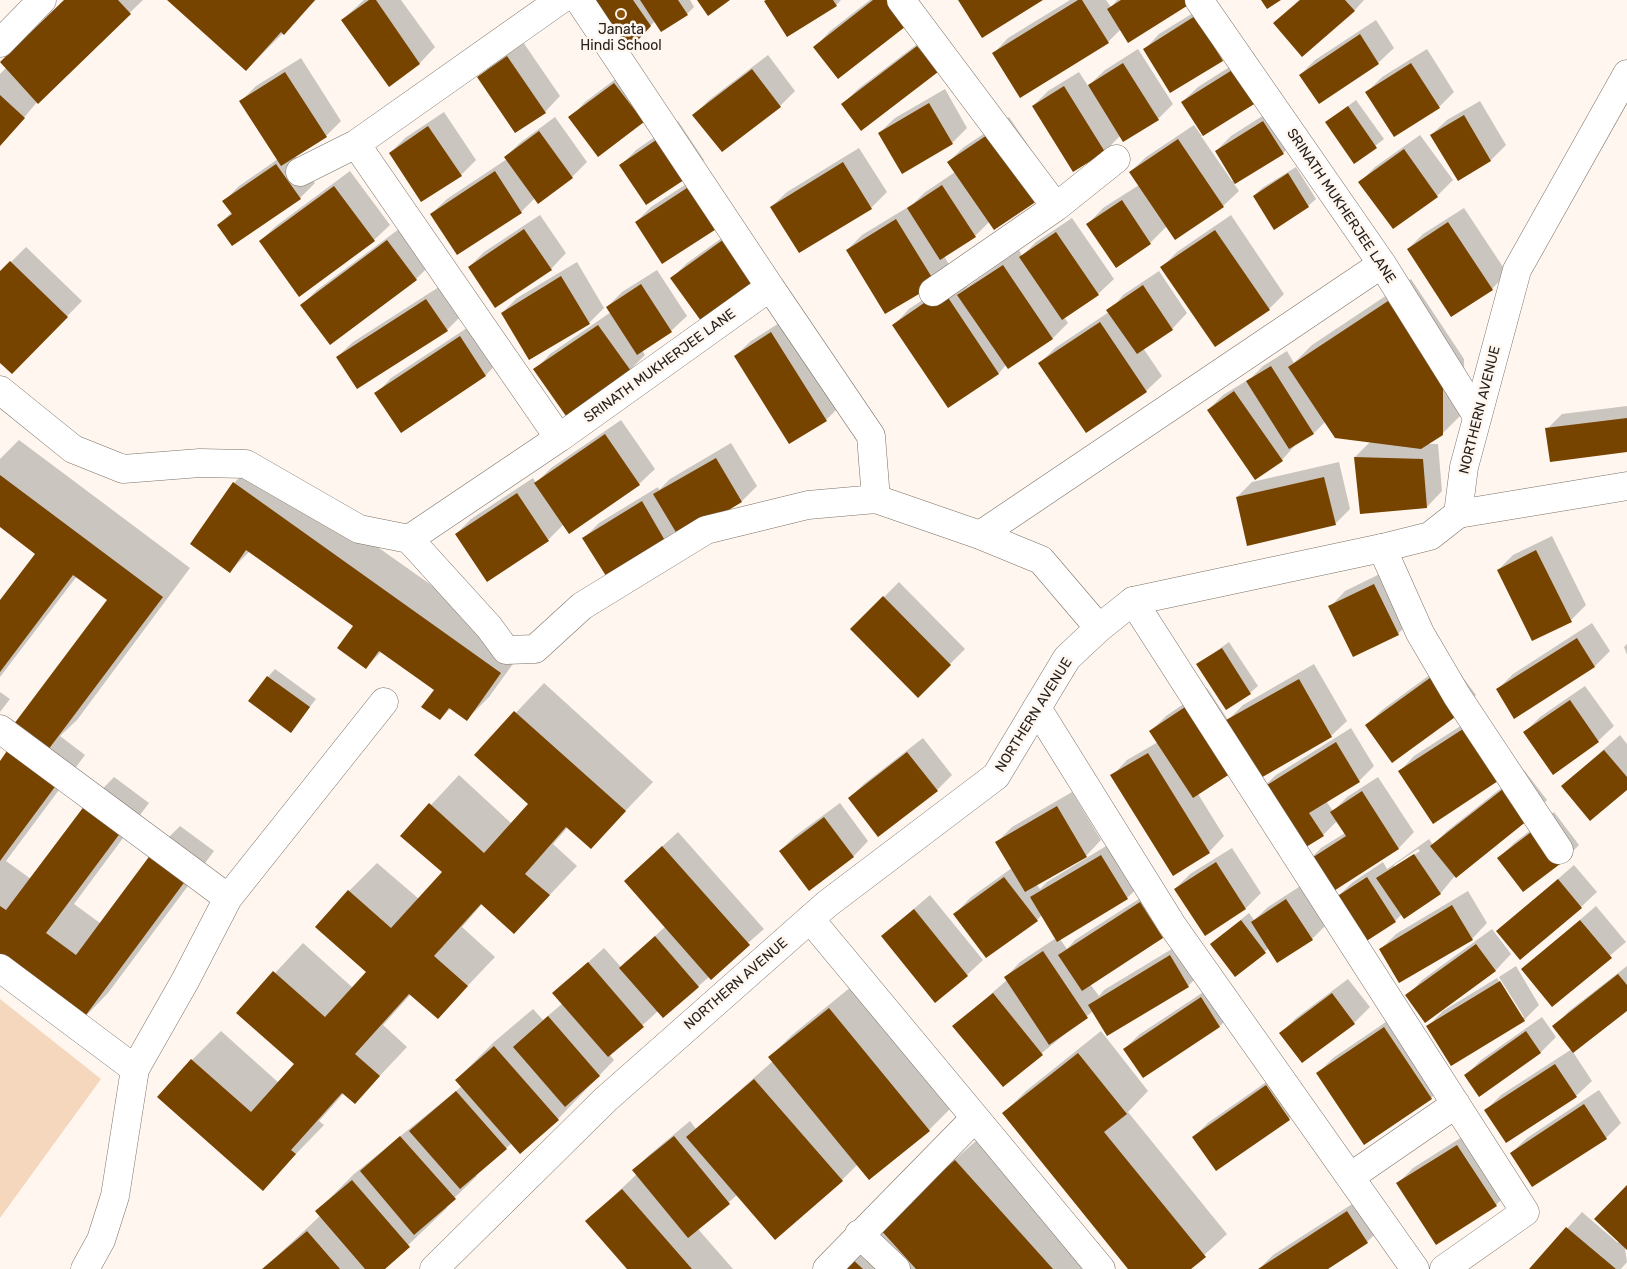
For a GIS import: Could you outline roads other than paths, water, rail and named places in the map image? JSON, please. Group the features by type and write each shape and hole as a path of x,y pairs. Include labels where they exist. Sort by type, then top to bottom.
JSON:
{"street":[{"path":"0,43 42,0"},
{"path":"300,172 356,144 560,0"},
{"path":"579,0 871,436 876,499"},
{"path":"902,0 1056,208"},
{"name":"SRINATH MUKHERJEE LANE","path":"1199,0 1382,264 1477,416"},
{"name":"NORTHERN AVENUE","path":"434,1269 605,1100 827,904 996,776 1067,658 1099,628 1133,601 1430,536 1458,514 1464,467 1517,270 1627,74"},
{"path":"356,144 559,438"},
{"path":"933,292 1056,208 1116,159"},
{"path":"980,535 1382,264"},
{"name":"SRINATH MUKHERJEE LANE","path":"409,539 559,438 770,287"},
{"path":"0,390 73,449 123,469 200,463 246,464 360,529 409,539 489,627 506,650 535,649 582,606 706,530 808,505 876,499 980,535 1041,560 1099,628"},
{"path":"1458,514 1627,486"},
{"path":"1382,548 1420,633 1457,696 1559,850"},
{"path":"1133,601 1525,1212 1444,1269"},
{"path":"85,1269 101,1240 115,1196 135,1069 228,898 384,702"},
{"path":"1037,708 1172,925 1416,1269"},
{"path":"0,729 228,898"},
{"path":"810,919 1101,1269"},
{"path":"0,968 135,1069"},
{"path":"1350,1177 1456,1104"},
{"path":"827,1269 859,1234 975,1118"},
{"path":"859,1234 896,1269"}],"place":[{"name":"Janata Hindi School","path":"621,14"}]}
